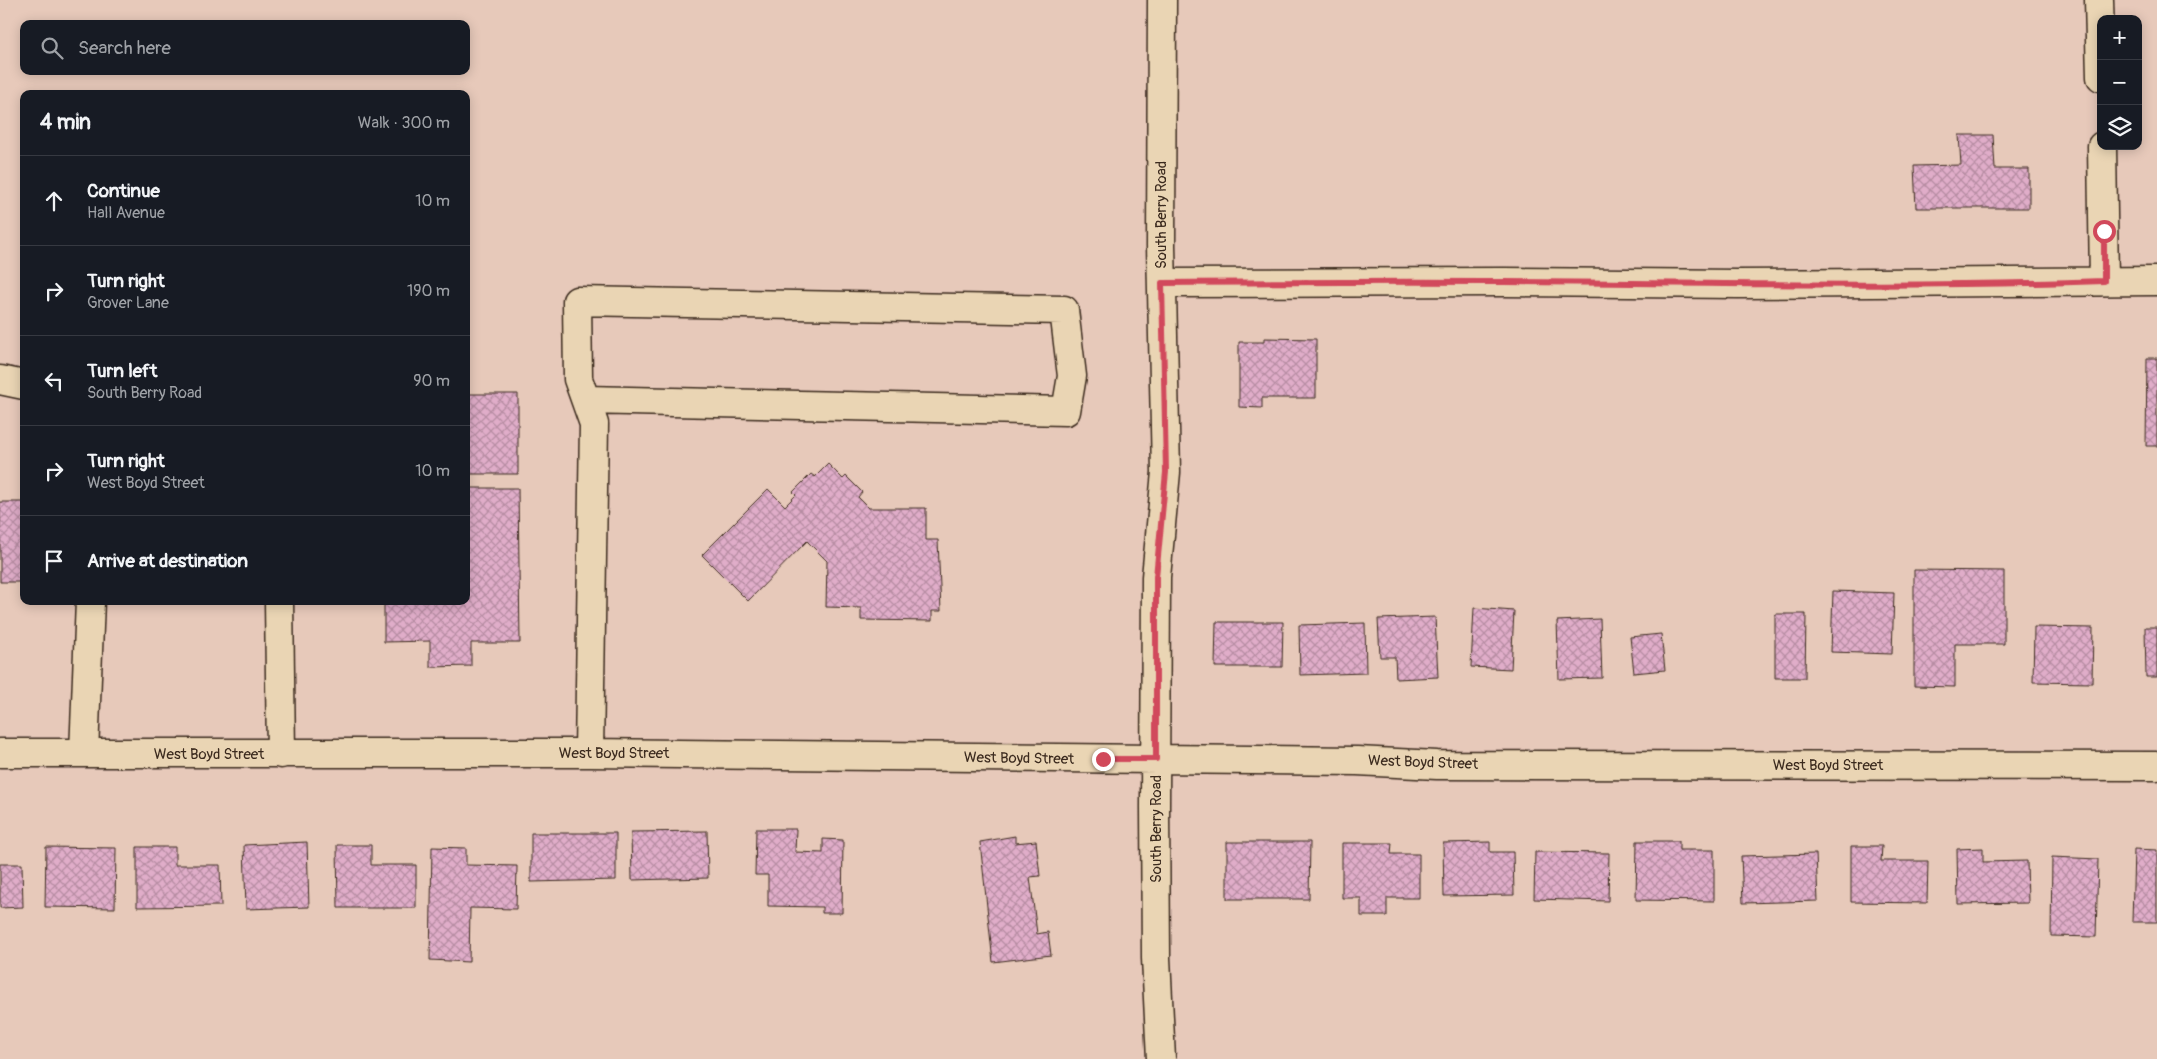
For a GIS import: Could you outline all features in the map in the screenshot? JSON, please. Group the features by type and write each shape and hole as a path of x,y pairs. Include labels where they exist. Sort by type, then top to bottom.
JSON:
{"street":[{"name":"South Berry Road","path":"1161,1059 1156,958 1156,577 1166,472 1162,283 1162,0"},
{"path":"2099,0 2101,60"},
{"path":"2102,150 2104,281"},
{"path":"1162,283 1513,282 1748,284 2157,281"},
{"path":"586,400 1066,411 1072,376 1064,310 577,301 578,379 594,424 589,753"},
{"path":"0,380 20,384"},
{"path":"84,753 90,605"},
{"path":"279,605 281,754"},
{"name":"West Boyd Street","path":"0,753 589,753 1357,761 1437,765 2157,766"}],"building":[{"path":"1959,135 1993,135 1995,169 2029,169 2029,208 1916,208 1914,166 1961,165"},
{"path":"1264,338 1316,339 1316,398 1262,398 1262,408 1239,407 1239,342 1264,342"},
{"path":"2147,358 2157,358 2157,446 2146,446"},
{"path":"470,394 518,394 518,474 470,474"},
{"path":"828,464 843,479 846,476 862,492 858,497 869,508 926,508 926,540 938,540 941,611 932,611 932,621 861,620 861,608 826,607 827,561 807,541 748,601 702,555 768,489 785,506 796,495 793,492 811,474 815,477"},
{"path":"470,488 518,488 520,643 471,643 471,666 430,667 430,641 384,642 384,605 470,605"},
{"path":"0,502 20,502 20,582 0,582"},
{"path":"1914,570 2004,571 2004,644 1955,644 1955,687 1914,686"},
{"path":"1833,591 1894,593 1892,654 1831,652"},
{"path":"1474,608 1514,611 1511,669 1471,667"},
{"path":"1775,614 1806,614 1805,678 1775,678"},
{"path":"1435,617 1438,677 1396,679 1395,657 1380,657 1378,619"},
{"path":"1600,619 1602,678 1559,679 1557,621"},
{"path":"1216,622 1283,622 1282,667 1215,667"},
{"path":"1365,623 1366,673 1300,675 1299,625"},
{"path":"2034,627 2093,628 2092,683 2033,682"},
{"path":"2145,627 2157,627 2157,677 2146,677"},
{"path":"1661,634 1665,670 1634,673 1630,637"},
{"path":"756,829 796,829 795,852 823,853 823,839 843,840 842,913 822,913 822,907 768,906 768,875 755,875"},
{"path":"707,831 708,878 632,880 631,832"},
{"path":"531,833 616,833 616,880 531,882"},
{"path":"1015,836 1015,843 1036,841 1040,876 1030,877 1037,934 1048,932 1051,955 993,962 980,842"},
{"path":"1637,841 1679,841 1679,850 1714,850 1714,901 1636,900"},
{"path":"307,842 309,907 246,909 244,845"},
{"path":"1227,842 1310,842 1309,899 1227,899"},
{"path":"1490,842 1490,852 1513,852 1514,895 1444,896 1443,843"},
{"path":"1342,843 1392,843 1391,854 1419,854 1419,898 1387,898 1387,916 1361,916 1361,898 1342,898"},
{"path":"337,845 371,845 371,865 416,865 416,908 338,908"},
{"path":"1851,846 1882,846 1881,861 1928,861 1927,903 1851,902"},
{"path":"46,847 116,848 115,908 45,907"},
{"path":"137,847 175,847 175,865 220,865 221,906 137,907"},
{"path":"432,847 466,848 466,865 517,866 516,909 470,908 469,962 430,960"},
{"path":"1983,848 1983,862 2027,861 2028,903 1958,904 1957,849"},
{"path":"2134,849 2157,850 2157,922 2132,922"},
{"path":"1535,852 1609,853 1608,901 1534,899"},
{"path":"1816,854 1818,901 1743,903 1741,856"},
{"path":"2052,857 2098,859 2096,937 2051,936"},
{"path":"0,864 22,864 23,907 0,908"}],"route":[{"path":"1103,759 1156,759 1156,577 1166,472 1162,283 1504,282 1738,284 2046,283 2104,281 2104,231"}]}
